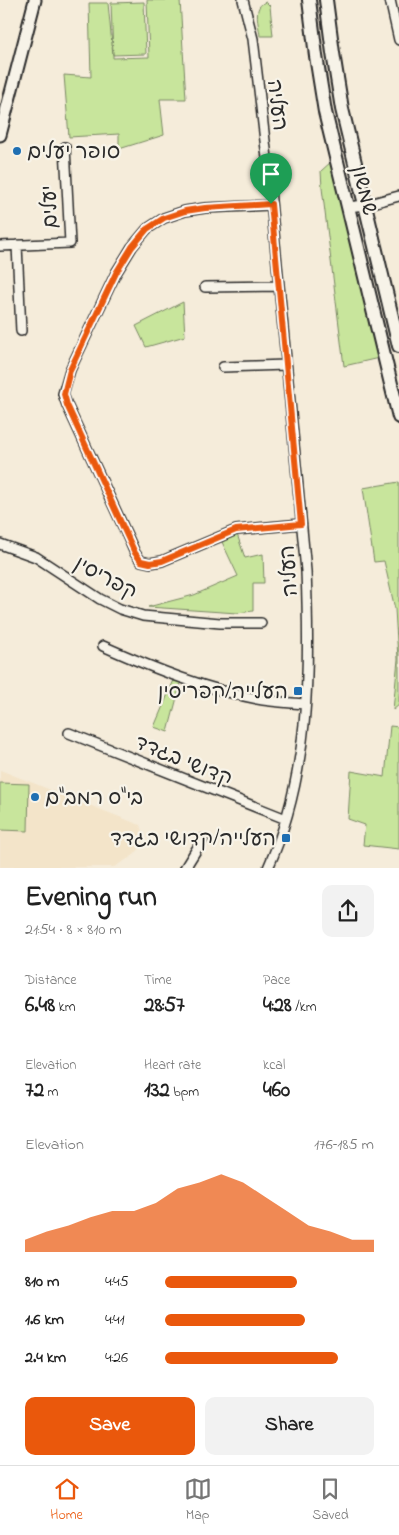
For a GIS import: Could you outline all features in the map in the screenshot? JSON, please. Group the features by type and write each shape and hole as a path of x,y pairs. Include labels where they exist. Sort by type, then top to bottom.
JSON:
{"main road":[{"name":"שמשון","path":"309,0 320,84 399,417"},
{"name":"שמשון","path":"326,0 337,82 399,346"}],"street":[{"path":"0,111 29,0"},
{"path":"0,135 35,0"},
{"path":"390,0 399,40"},
{"name":"העליה","path":"245,1 253,42 267,158 306,571 308,614 308,666 302,751 292,801 268,868"},
{"name":"יעלים","path":"0,246 70,243 65,148"},
{"path":"348,207 399,196"},
{"path":"271,204 185,211 164,218 147,229 132,247 116,273 70,370 64,394 67,405 132,547 141,561 150,563 162,561 236,530 301,524"},
{"name":"יעלים","path":"17,246 21,331"},
{"path":"205,287 278,286"},
{"path":"224,367 286,365"},
{"name":"קפריסין","path":"0,544 36,557 100,599 120,609 143,616 220,623 261,622"},
{"path":"103,646 146,665 220,690 264,700 305,704"},
{"name":"קדושי בגדד","path":"69,733 286,820"},
{"path":"185,868 203,840"}],"shaded area":[{"name":"בי\"ס רמב\"ם","path":"0,770 140,825 145,842 134,855 114,867 0,867"}],"green space":[{"path":"147,0 180,0 186,99 160,99 164,135 119,149 119,134 69,137 64,75 91,77 89,3 108,3 113,58 149,57"},
{"path":"144,2 146,54 113,55 111,3"},
{"path":"266,2 270,6 273,36 260,36 258,12 259,7"},
{"path":"332,161 379,358 344,366 321,171"},
{"path":"183,302 185,336 146,347 136,326"},
{"path":"399,482 399,705 393,710 398,659 395,609 384,561 374,562 363,488"},
{"path":"237,534 245,558 263,554 264,583 253,583 253,611 237,613 148,607 194,595 238,576 222,542"},
{"path":"174,680 181,682 168,732 154,727"},
{"path":"390,726 399,727 399,849 363,845 365,825 348,819 351,771 385,777"},
{"path":"0,783 29,784 28,831 0,830"}],"place":[{"name":"סופר יעלים","path":"17,151"},
{"name":"העלייה/קפריסין","path":"298,691"},
{"name":"בי\"ס רמב\"ם","path":"35,797"},
{"name":"העלייה/קדושי בגדד","path":"286,838"}],"route":[{"path":"271,204 301,524 236,530 162,561 150,563 141,561 135,553 67,405 64,394 70,370 116,273 132,247 147,229 164,218 185,211 271,204"}]}
